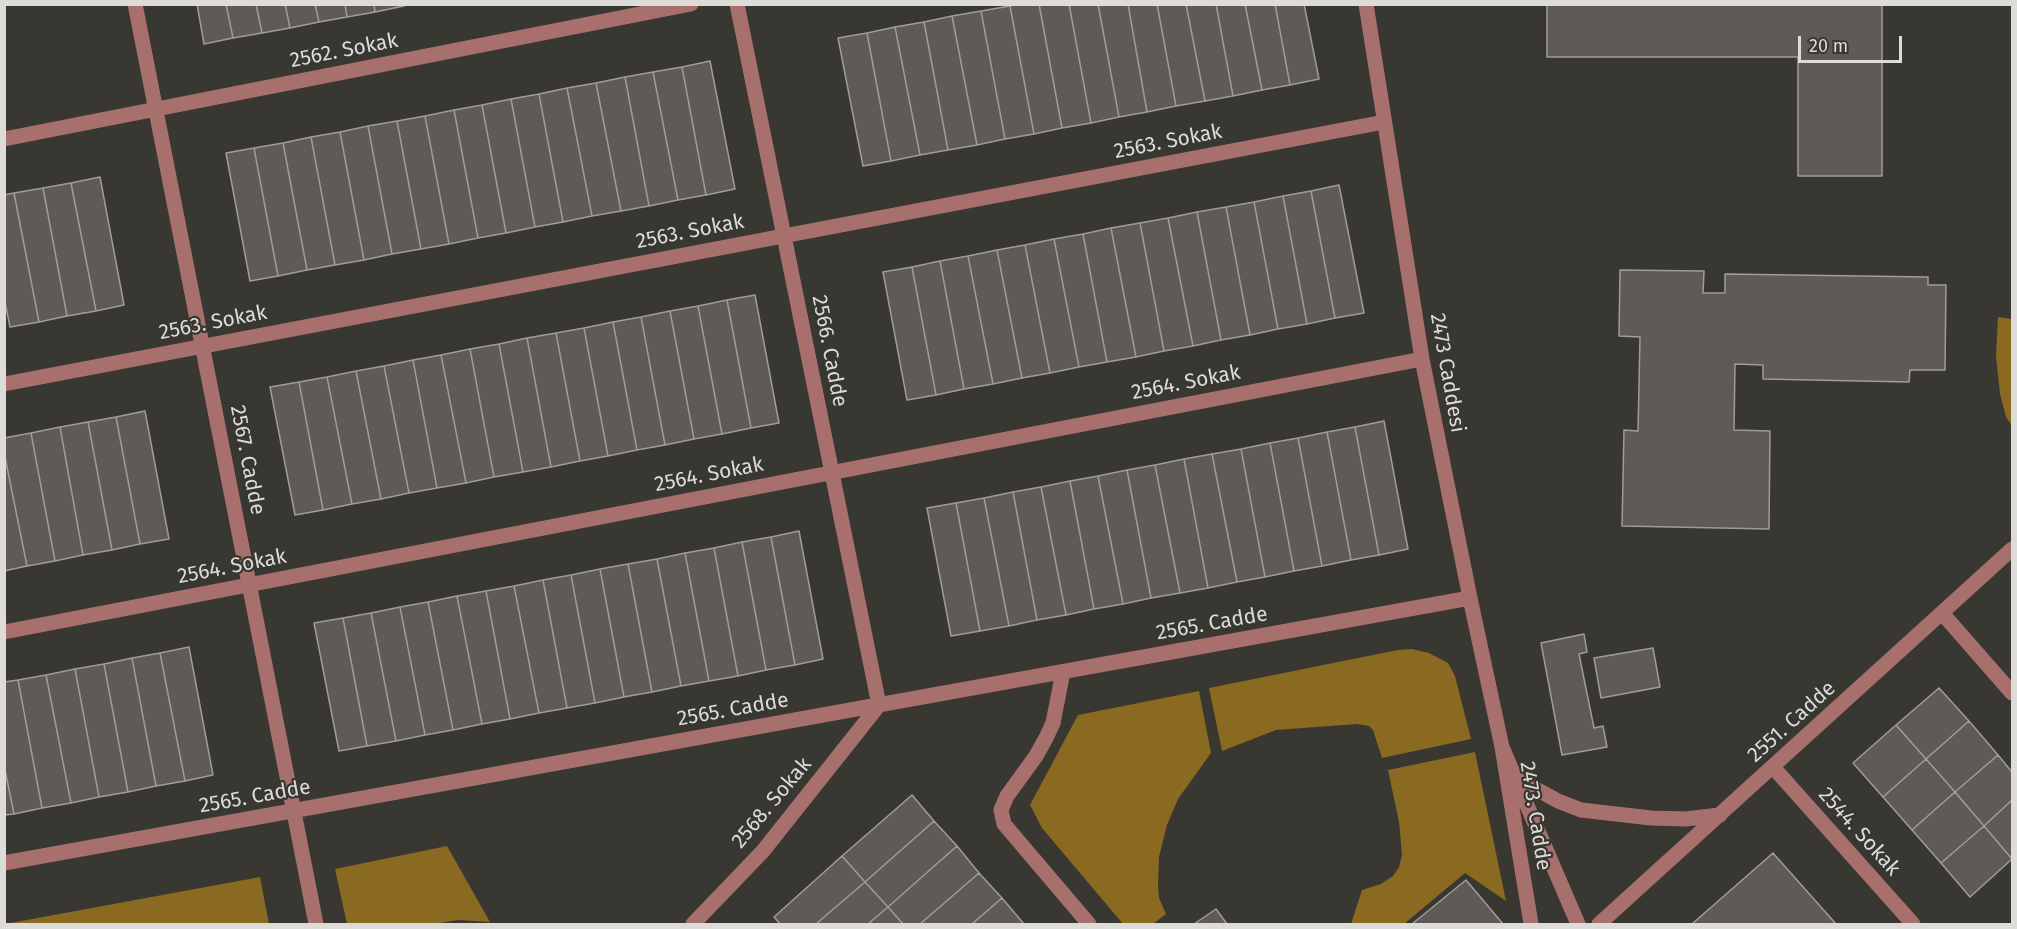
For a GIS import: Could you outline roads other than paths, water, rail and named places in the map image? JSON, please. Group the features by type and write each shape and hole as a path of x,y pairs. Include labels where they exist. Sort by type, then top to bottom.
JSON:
{"street":[{"name":"2567. Cadde","path":"135,4 295,811 315,924"},
{"name":"2562. Sokak","path":"4,140 691,4"},
{"name":"2566. Cadde","path":"737,4 879,705"},
{"name":"2473 Caddesi","path":"1366,4 1422,359 1502,747"},
{"name":"2563. Sokak","path":"4,384 1384,122"},
{"name":"2564. Sokak","path":"4,632 1422,359"},
{"name":"2551. Cadde","path":"1599,924 2013,549"},
{"name":"2565. Cadde","path":"4,863 1470,598"},
{"path":"1942,613 2013,693"},
{"path":"1063,672 1053,723 1036,756 1007,796 1001,810 1004,824 1089,924"},
{"name":"2568. Sokak","path":"693,924 763,851 879,705"},
{"name":"2473. Cadde","path":"1502,747 1578,924"},
{"name":"2473. Cadde","path":"1502,747 1531,924"},
{"name":"2544. Sokak","path":"1773,767 1914,924"},
{"name":"2473. Cadde","path":"1516,778 1558,801 1581,810 1651,819 1685,819 1720,815"}]}
